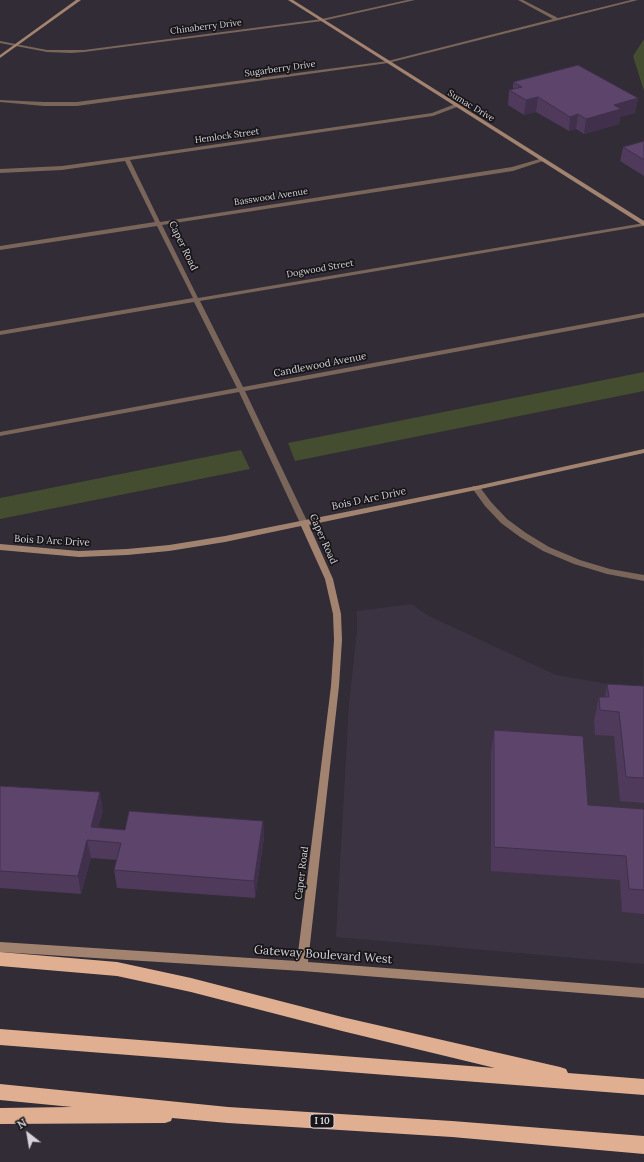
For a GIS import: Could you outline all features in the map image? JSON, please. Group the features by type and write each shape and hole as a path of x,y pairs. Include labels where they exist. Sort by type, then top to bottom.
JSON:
{"highway":[{"path":"0,959 117,969 191,984 342,1024 598,1084"},
{"path":"0,1037 644,1087"},
{"name":"I 10","path":"0,1092 228,1115 452,1129 644,1145"},
{"path":"0,1116 228,1115"}],"street":[{"path":"0,57 79,0"},
{"name":"Sumac Drive","path":"290,0 455,106 644,224"},
{"name":"Chinaberry Drive","path":"0,42 47,51 71,52 322,20 412,0"},
{"path":"520,0 558,20"},
{"name":"Sugarberry Drive","path":"0,101 25,104 77,104 388,62 636,0"},
{"name":"Hemlock Street","path":"0,171 62,168 433,114 455,106"},
{"name":"Caper Road","path":"126,158 160,223 304,523 329,579 337,614 338,640 334,692 302,966"},
{"name":"Basswood Avenue","path":"0,248 513,169 543,160"},
{"name":"Dogwood Street","path":"0,333 644,224"},
{"name":"Candlewood Avenue","path":"0,434 644,315"},
{"name":"Bois D Arc Drive","path":"0,547 79,554 169,548 225,539 476,488 644,451"},
{"path":"476,488 488,504 504,521 523,536 546,549 610,572 644,578"},
{"name":"Gateway Boulevard West","path":"0,947 302,966 644,993"}],"shaded area":[{"path":"644,601 644,964 336,937 349,704 357,630 357,611 412,604 427,615 556,675 643,690"}],"green space":[{"path":"644,39 644,91 633,56"},
{"path":"644,372 644,391 295,461 288,443"},
{"path":"241,450 250,469 0,519 0,498"}],"building":[{"path":"578,65 638,98 614,105 621,109 586,119 578,114 570,117 538,97 526,100 509,90 522,87 513,82"},
{"path":"644,141 644,160 623,147"},
{"path":"607,684 644,686 644,778 626,777 619,712 600,710 599,697 609,697"},
{"path":"494,730 583,736 588,805 644,809 644,890 629,889 626,856 494,847"},
{"path":"0,786 100,792 91,827 125,830 129,811 263,821 254,881 114,870 121,843 87,840 78,876 0,871"}]}
